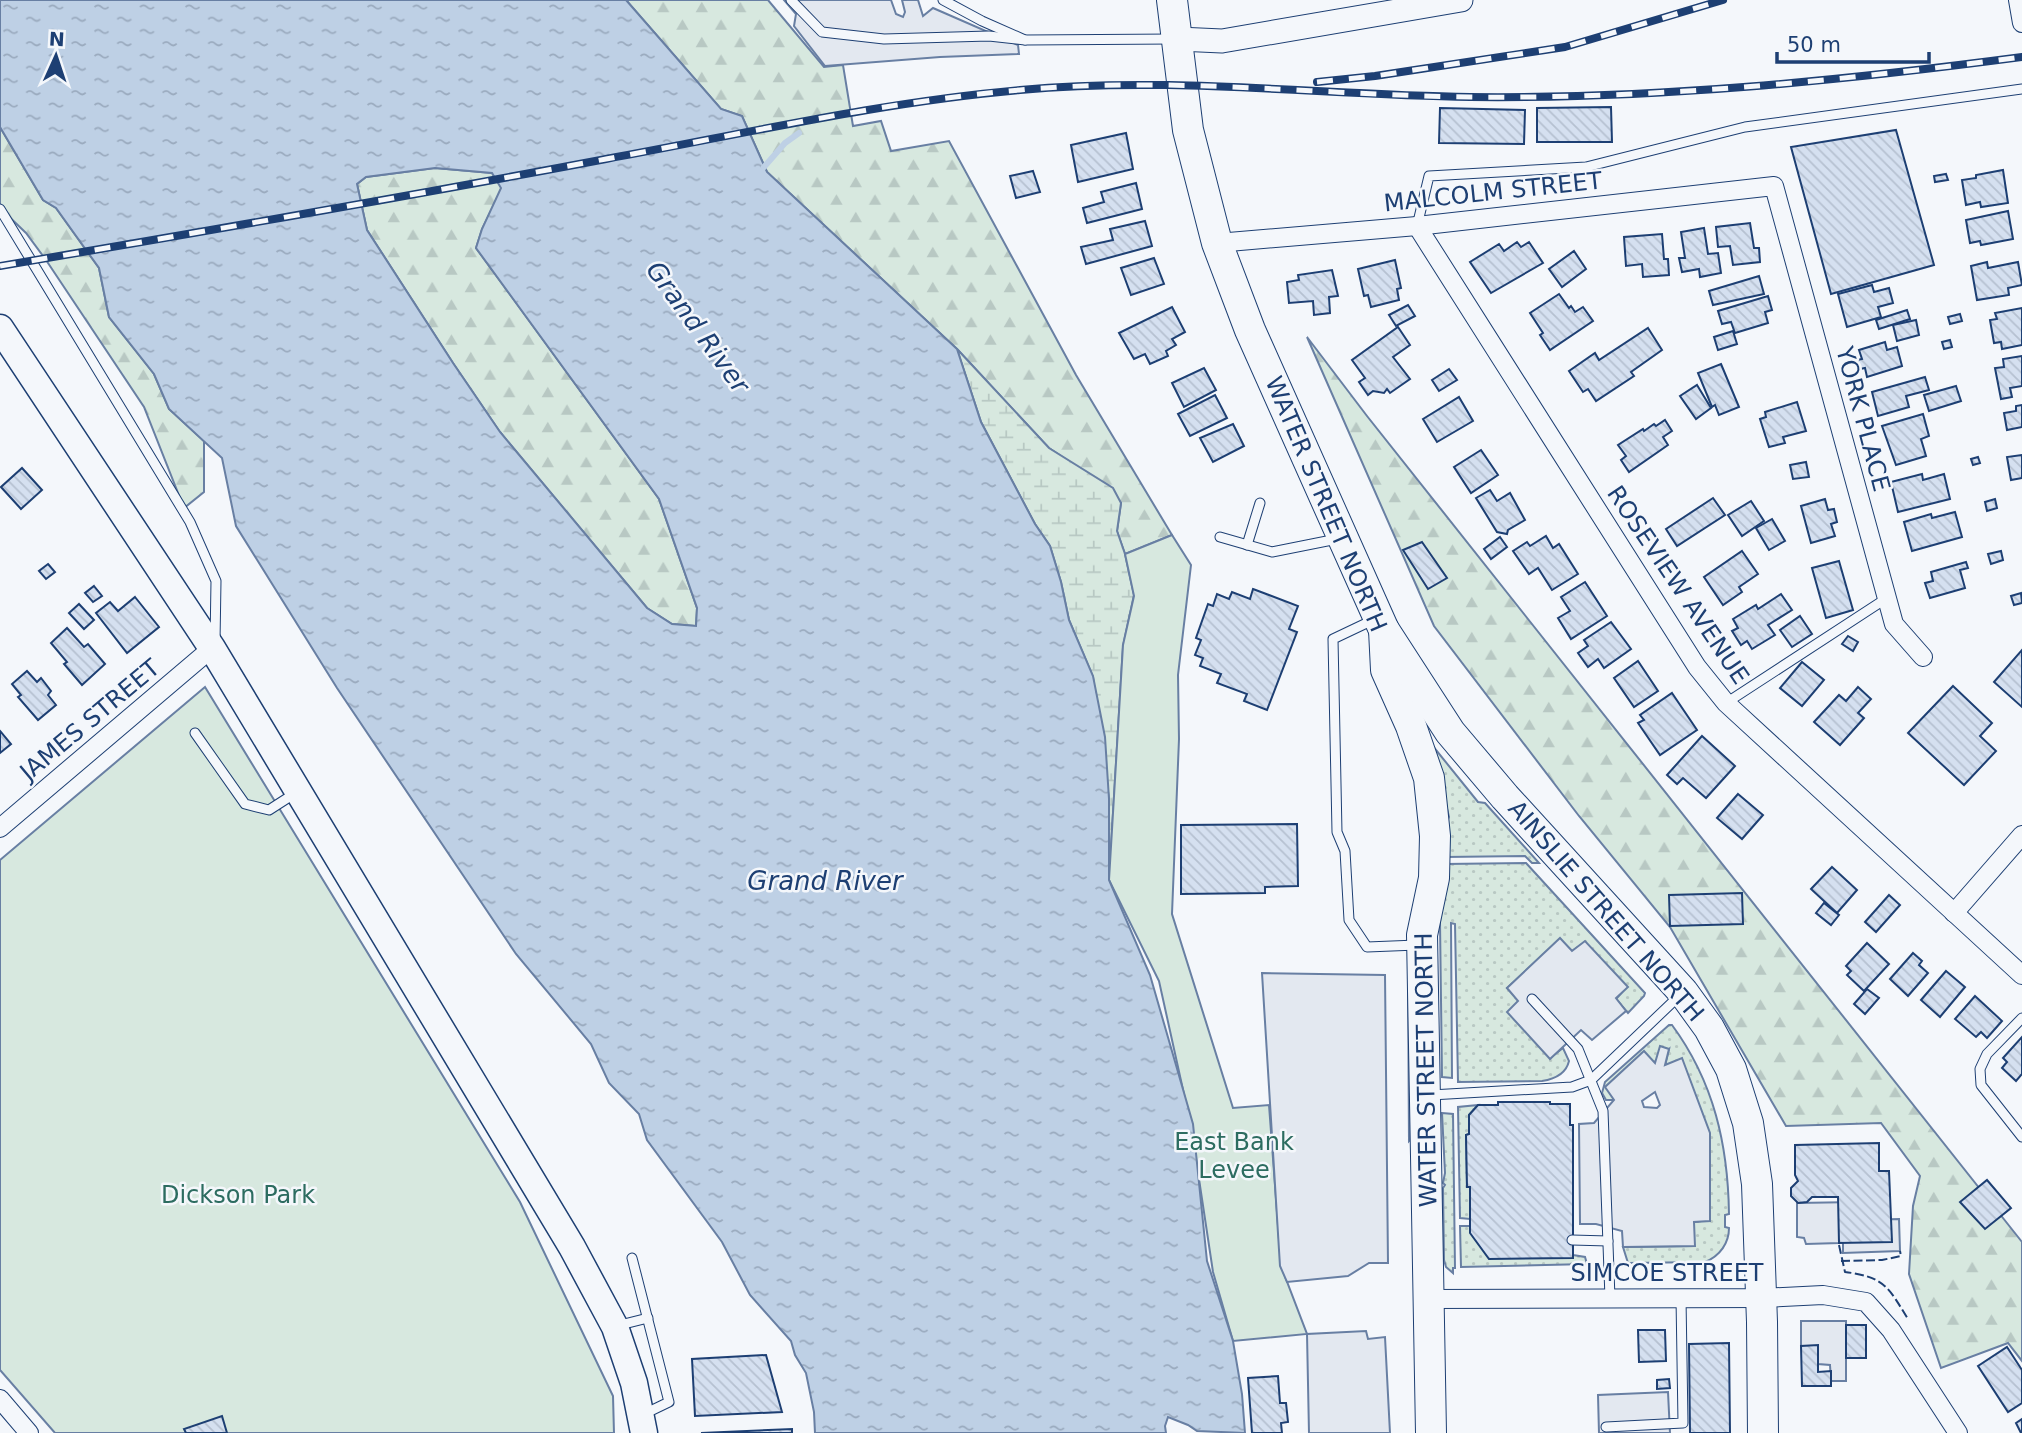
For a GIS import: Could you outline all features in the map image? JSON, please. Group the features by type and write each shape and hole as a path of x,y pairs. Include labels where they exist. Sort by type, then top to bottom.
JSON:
{"main road":[{"name":"WATER STREET NORTH","path":"1172,0 1188,130 1217,243 1250,330 1381,624 1386,670 1411,726 1429,778 1436,835 1434,878 1425,914 1422,944 1431,1433"},
{"path":"0,328 212,648 572,1247 615,1327 634,1383 642,1424"},
{"name":"AINSLIE STREET NORTH","path":"1381,624 1450,732 1505,797 1683,992 1709,1028 1731,1069 1748,1123 1757,1184 1762,1298 1763,1433"}],"street":[{"path":"1178,40 1222,41 1461,0"},
{"path":"2018,0 2022,23"},
{"name":"MALCOLM STREET","path":"1217,243 1417,226 1774,186"},
{"name":"YORK PLACE","path":"1774,186 1894,624 1923,656"},
{"name":"ROSEVIEW AVENUE","path":"1417,226 1690,655 1726,703 2022,975"},
{"name":"JAMES STREET","path":"0,828 212,648"},
{"path":"1954,912 2022,835"},
{"name":"SIMCOE STREET","path":"1429,1299 1762,1298 1823,1295 1866,1302 1891,1330 1958,1433"},
{"path":"0,1399 29,1433"}],"lane":[{"path":"791,0 822,32 884,39 989,36 1025,40 1178,40"},
{"path":"943,0 1025,40"},
{"path":"1417,226 1429,176 1586,167 1745,127 2022,89"},
{"path":"0,209 190,522 216,581 216,639 212,648"},
{"path":"1247,545 1260,503"},
{"path":"1220,537 1272,552 1343,538"},
{"path":"1726,703 1887,598"},
{"path":"1381,624 1333,639 1337,832 1345,852 1349,920 1367,947 1422,944"},
{"path":"195,733 245,804 269,810 298,792"},
{"path":"1425,1095 1572,1087 1591,1080 1683,992"},
{"path":"1532,999 1578,1049 1603,1111 1610,1298"},
{"path":"2022,1018 1986,1054 1980,1069 1981,1085 2022,1137"},
{"path":"1572,1240 1608,1241"},
{"path":"632,1258 668,1402 642,1424"},
{"path":"1606,1427 1683,1423 1681,1298"},
{"path":"615,1327 648,1318"}],"green space":[{"path":"626,0 768,0 824,67 843,65 853,126 881,121 891,151 949,141 1076,375 1172,535 1125,554 1117,531 1121,503 1079,468 1049,448 957,349 767,172 742,116 721,109"},
{"path":"0,127 43,200 56,208 99,268 109,317 154,374 169,409 204,441 204,492 184,508 144,407 46,260 26,233 0,208"},
{"path":"435,168 492,173 502,188 476,248 659,499 697,608 696,626 672,624 647,608 500,432 367,230 357,184 366,177"},
{"path":"1307,337 2022,1242 2022,1361 2008,1343 1941,1368 1909,1274 1913,1206 1920,1176 1881,1123 1786,1126 1670,927 1579,816 1434,626"},
{"path":"957,349 1049,448 1113,488 1121,503 1117,531 1134,595 1123,646 1109,880 1109,799 1093,677 1069,620 1050,546 1035,524 981,422"},
{"name":"East Bank Levee","path":"1172,535 1191,565 1178,675 1179,739 1172,914 1233,1108 1269,1105 1281,1266 1307,1334 1233,1341 1213,1272 1191,1126 1159,981 1109,880 1123,645 1134,596 1125,554"},
{"name":"Dickson Park","path":"205,687 520,1202 613,1396 614,1433 55,1433 0,1370 0,860"},
{"path":"1432,745 1478,802 1485,803 1539,863 1532,863 1525,856 1445,857 1444,829 1449,817"},
{"path":"1526,863 1645,993 1644,996 1628,1013 1616,999 1627,987 1585,942 1572,951 1560,939 1507,988 1518,999 1550,1058 1563,1048 1569,1061 1563,1073 1542,1081 1458,1082 1455,924 1451,923 1452,1078 1442,1077 1440,922 1445,864"},
{"path":"1672,1025 1698,1069 1716,1115 1726,1163 1729,1214 1725,1215 1725,1227 1729,1228 1729,1234 1719,1253 1705,1262 1628,1263 1623,1247 1694,1246 1694,1222 1710,1220 1682,1059 1665,1066 1669,1049 1614,1098 1615,1100 1606,1100 1602,1093 1605,1082"},
{"path":"1478,1105 1469,1115 1469,1134 1466,1135 1470,1219 1460,1218 1458,1107"},
{"path":"1442,1113 1453,1114 1453,1273 1446,1267 1444,1260 1445,1173"},
{"path":"1460,1226 1470,1226 1585,1257 1587,1264 1461,1267"}],"shaded area":[{"path":"784,0 891,0 896,14 903,17 905,12 902,0 918,0 923,16 933,8 1018,45 1019,54 825,66 794,26 796,14"},
{"path":"1560,938 1572,951 1585,941 1628,987 1616,998 1626,1011 1592,1040 1581,1030 1550,1059 1507,1012 1518,1001 1507,988"},
{"path":"1262,973 1385,975 1388,1263 1369,1263 1348,1276 1287,1282 1280,1266"},
{"path":"1408,980 1414,989 1416,1134 1409,1141"},
{"path":"1660,1046 1669,1049 1665,1065 1682,1058 1710,1133 1710,1221 1694,1222 1695,1246 1623,1247 1622,1231 1596,1224 1580,1224 1579,1124 1594,1123 1614,1100 1605,1087 1644,1051 1655,1063","holes":["1655,1092 1660,1105 1657,1108 1644,1107 1642,1101"]},
{"path":"1856,1202 1856,1220 1899,1219 1900,1251 1843,1253 1843,1240 1839,1240 1839,1243 1806,1244 1804,1238 1797,1237 1797,1203"},
{"path":"1801,1321 1846,1321 1846,1381 1831,1381 1830,1365 1818,1364 1818,1346 1801,1346"},
{"path":"1366,1331 1368,1339 1385,1337 1390,1433 1309,1433 1307,1334"},
{"path":"1668,1392 1670,1433 1599,1433 1598,1395"}],"water":[{"name":"Grand River","path":"0,0 626,0 721,109 742,116 767,172 957,349 981,422 1035,524 1050,546 1069,620 1093,676 1105,737 1109,799 1109,880 1150,975 1193,1124 1207,1261 1233,1341 1245,1433 1197,1431 1168,1417 1166,1433 815,1433 814,1412 806,1373 795,1355 791,1341 750,1295 722,1242 647,1140 639,1114 609,1083 591,1044 516,954 337,688 236,526 222,458 169,409 154,374 109,317 99,268 56,208 43,200 0,127","holes":["435,168 492,173 501,188 476,248 659,499 697,608 696,626 672,624 647,608 500,432 367,230 357,184 366,177"]}],"building":[{"path":"1611,107 1612,142 1537,142 1537,108"},
{"path":"1440,108 1525,110 1524,144 1439,143"},
{"path":"1896,130 1934,265 1831,294 1791,147"},
{"path":"1126,133 1133,169 1078,182 1071,145"},
{"path":"2003,170 2008,203 1981,207 1980,202 1966,205 1962,180"},
{"path":"1033,171 1040,192 1016,198 1010,176"},
{"path":"1946,174 1948,180 1935,182 1934,176"},
{"path":"1136,183 1142,209 1087,223 1083,208 1104,202 1101,192"},
{"path":"2008,211 2013,239 1981,245 1980,241 1970,243 1966,220"},
{"path":"1145,221 1152,246 1086,264 1081,247 1113,240 1110,229"},
{"path":"1750,223 1754,248 1759,248 1760,262 1733,265 1730,246 1718,247 1716,227"},
{"path":"1704,228 1708,254 1718,253 1721,273 1700,277 1699,269 1682,272 1679,258 1685,258 1681,232"},
{"path":"1662,234 1664,259 1668,259 1669,275 1643,277 1642,264 1626,266 1624,237"},
{"path":"1517,242 1521,247 1529,242 1543,263 1491,293 1470,262 1499,244 1504,251"},
{"path":"1574,251 1586,269 1562,287 1549,269"},
{"path":"1154,258 1164,284 1131,295 1121,268"},
{"path":"1395,260 1401,288 1397,289 1399,300 1371,307 1368,295 1364,296 1358,269"},
{"path":"1987,262 1988,268 2018,262 2022,285 2008,288 2009,295 1977,300 1971,266"},
{"path":"1332,270 1338,296 1329,297 1330,313 1314,315 1313,301 1289,303 1287,282 1299,280 1298,275"},
{"path":"1759,276 1764,294 1713,305 1709,291"},
{"path":"1872,285 1874,292 1889,288 1893,303 1878,307 1881,317 1847,327 1838,294"},
{"path":"1559,294 1575,312 1583,307 1593,321 1550,350 1530,313"},
{"path":"1768,296 1772,310 1765,312 1768,323 1735,333 1731,322 1722,324 1718,311"},
{"path":"1408,305 1415,316 1396,326 1389,315"},
{"path":"1172,307 1185,332 1172,339 1176,345 1166,351 1168,356 1150,364 1145,354 1134,359 1119,333"},
{"path":"2022,308 2022,345 2002,349 2001,342 1994,343 1990,320 1997,319 1995,313"},
{"path":"1907,310 1910,319 1879,329 1876,320"},
{"path":"1960,314 1962,321 1950,324 1948,317"},
{"path":"1916,320 1919,335 1897,341 1893,325"},
{"path":"1398,327 1410,345 1393,357 1410,379 1390,393 1387,389 1384,393 1373,391 1368,395 1359,382 1365,378 1352,360"},
{"path":"1648,328 1662,350 1631,372 1634,376 1596,401 1588,389 1583,392 1569,371 1595,353 1599,360"},
{"path":"1733,331 1737,344 1718,350 1714,337"},
{"path":"1950,340 1952,347 1944,349 1942,342"},
{"path":"1885,342 1887,350 1897,347 1902,366 1867,377 1865,368 1860,369 1857,360 1862,359 1859,350"},
{"path":"2022,356 2022,386 2010,388 2012,397 2001,399 1995,368 2004,367 2003,359"},
{"path":"1721,364 1739,407 1719,415 1715,405 1712,407 1698,373"},
{"path":"1204,368 1216,390 1184,407 1172,383"},
{"path":"1449,369 1457,380 1439,391 1432,380"},
{"path":"1925,377 1929,390 1906,396 1909,407 1878,416 1872,392"},
{"path":"1697,385 1711,408 1696,419 1680,396"},
{"path":"1956,386 1961,401 1929,411 1924,395"},
{"path":"1215,395 1227,418 1190,436 1178,414"},
{"path":"1459,397 1473,421 1437,442 1423,419"},
{"path":"1797,402 1806,431 1783,437 1785,443 1769,447 1760,419 1766,417 1765,412"},
{"path":"2022,405 2022,427 2007,430 2004,413 2016,411 2016,406"},
{"path":"1923,414 1929,436 1921,439 1926,456 1896,465 1882,426"},
{"path":"1665,420 1672,431 1663,437 1668,445 1629,472 1621,460 1626,456 1618,445 1643,429 1644,431"},
{"path":"1233,424 1244,446 1213,462 1200,438"},
{"path":"1481,450 1498,475 1471,493 1454,467"},
{"path":"2022,455 2022,478 2011,480 2007,457"},
{"path":"1978,457 1980,463 1973,465 1971,459"},
{"path":"1806,462 1809,477 1793,479 1790,465"},
{"path":"22,468 42,490 21,509 1,487"},
{"path":"1922,474 1923,480 1944,474 1950,499 1898,512 1891,482"},
{"path":"1490,490 1497,501 1510,493 1525,520 1508,530 1507,534 1497,532 1476,498"},
{"path":"1713,498 1725,515 1677,546 1666,529"},
{"path":"1825,499 1828,510 1834,509 1837,522 1831,524 1835,536 1811,543 1801,506"},
{"path":"1995,499 1997,508 1987,511 1985,502"},
{"path":"1751,501 1764,521 1742,536 1728,515"},
{"path":"1955,512 1962,537 1912,551 1904,522 1931,514 1932,518"},
{"path":"1772,519 1785,541 1769,550 1756,528"},
{"path":"1546,536 1553,548 1559,544 1578,574 1552,590 1538,568 1529,574 1513,551 1527,542 1530,546"},
{"path":"1500,537 1507,547 1491,559 1484,549"},
{"path":"1422,542 1447,578 1428,589 1403,550"},
{"path":"1742,551 1758,574 1739,587 1742,592 1723,605 1704,577"},
{"path":"2001,551 2003,560 1991,564 1988,554"},
{"path":"1839,561 1853,610 1826,618 1812,568"},
{"path":"1966,562 1968,568 1960,570 1965,588 1930,598 1925,583 1933,581 1931,572"},
{"path":"48,564 55,572 46,579 39,571"},
{"path":"1585,582 1607,616 1571,639 1558,618 1570,611 1561,597"},
{"path":"94,586 102,596 93,602 85,593"},
{"path":"1253,589 1298,606 1289,629 1297,632 1267,710 1244,701 1247,694 1217,683 1221,674 1200,666 1203,658 1195,655 1201,640 1196,638 1208,604 1213,606 1217,594 1229,599 1232,592 1250,599"},
{"path":"2021,593 2022,603 2014,605 2011,596"},
{"path":"1781,594 1792,610 1768,625 1775,635 1752,649 1747,641 1741,645 1732,631 1738,628 1733,619 1756,605 1758,609"},
{"path":"135,597 159,627 127,653 96,613 110,602 118,611"},
{"path":"79,604 94,620 84,629 69,613"},
{"path":"1800,616 1812,634 1792,647 1780,630"},
{"path":"1611,622 1631,649 1604,668 1598,659 1588,667 1578,653 1588,646 1584,640"},
{"path":"67,628 84,647 88,644 105,664 82,685 51,643"},
{"path":"1848,636 1858,642 1853,651 1842,644"},
{"path":"2022,650 2022,707 1994,682"},
{"path":"1638,661 1658,691 1634,707 1614,678"},
{"path":"1802,662 1824,680 1802,706 1780,688"},
{"path":"27,671 37,682 41,678 51,691 48,695 56,705 38,720 18,697 21,695 12,684"},
{"path":"1953,686 1992,723 1980,736 1996,751 1964,785 1908,733"},
{"path":"1858,687 1871,699 1858,713 1864,718 1840,745 1814,722 1839,695 1846,701"},
{"path":"1672,693 1697,730 1660,755 1638,723 1644,720 1640,715"},
{"path":"0,731 11,744 0,753"},
{"path":"1702,736 1735,766 1706,798 1683,778 1677,784 1667,775"},
{"path":"1738,794 1763,815 1742,839 1717,818"},
{"path":"1297,824 1298,886 1265,887 1265,893 1181,894 1181,825"},
{"path":"1832,867 1857,890 1837,913 1811,889"},
{"path":"1742,893 1743,924 1670,926 1669,895"},
{"path":"1889,895 1900,905 1876,932 1865,922"},
{"path":"1824,903 1839,915 1831,925 1816,913"},
{"path":"1867,943 1889,964 1864,991 1847,975 1851,971 1846,966"},
{"path":"1913,953 1922,961 1919,965 1928,973 1908,996 1890,979"},
{"path":"1946,971 1965,987 1940,1017 1921,1000"},
{"path":"1867,989 1879,998 1865,1014 1854,1004"},
{"path":"1975,996 2002,1021 1987,1038 1981,1032 1976,1037 1955,1019"},
{"path":"2022,1037 2022,1074 2016,1081 2002,1068 2007,1062 2003,1058"},
{"path":"1498,1102 1570,1104 1570,1125 1573,1125 1573,1258 1489,1259 1470,1233 1466,1135 1469,1134 1469,1115 1478,1105 1498,1105"},
{"path":"1879,1143 1879,1171 1889,1171 1892,1242 1839,1243 1838,1197 1812,1197 1807,1202 1798,1203 1791,1196 1791,1188 1798,1181 1795,1175 1795,1145"},
{"path":"1987,1180 2011,1208 1985,1229 1960,1202"},
{"path":"1846,1325 1866,1325 1866,1358 1846,1358"},
{"path":"1638,1330 1665,1330 1666,1361 1639,1362"},
{"path":"1729,1343 1730,1433 1690,1433 1689,1344"},
{"path":"1818,1345 1818,1372 1831,1371 1831,1386 1802,1386 1801,1346"},
{"path":"2007,1347 2022,1370 2022,1403 2008,1412 1978,1366"},
{"path":"766,1355 782,1412 695,1416 692,1359"},
{"path":"1278,1376 1280,1403 1286,1403 1288,1422 1281,1423 1282,1433 1252,1433 1248,1378"},
{"path":"1669,1379 1670,1388 1657,1389 1657,1380"},
{"path":"222,1416 227,1433 186,1433 184,1429"},
{"path":"2022,1419 2022,1433 2021,1433 2016,1423"},
{"path":"792,1429 792,1433 701,1433"}],"waterway":[{"path":"764,167 785,143 799,133"}],"railway":[{"path":"1317,82 1375,76 1565,47 1723,0"},
{"path":"0,266 454,187 812,120 968,95 1077,86 1133,85 1414,96 1609,95 1816,81 2022,57"}],"fence":[{"path":"1839,1245 1845,1272 1869,1277 1884,1285 1908,1319"},
{"path":"1841,1261 1882,1260 1901,1256 1900,1251"}]}
